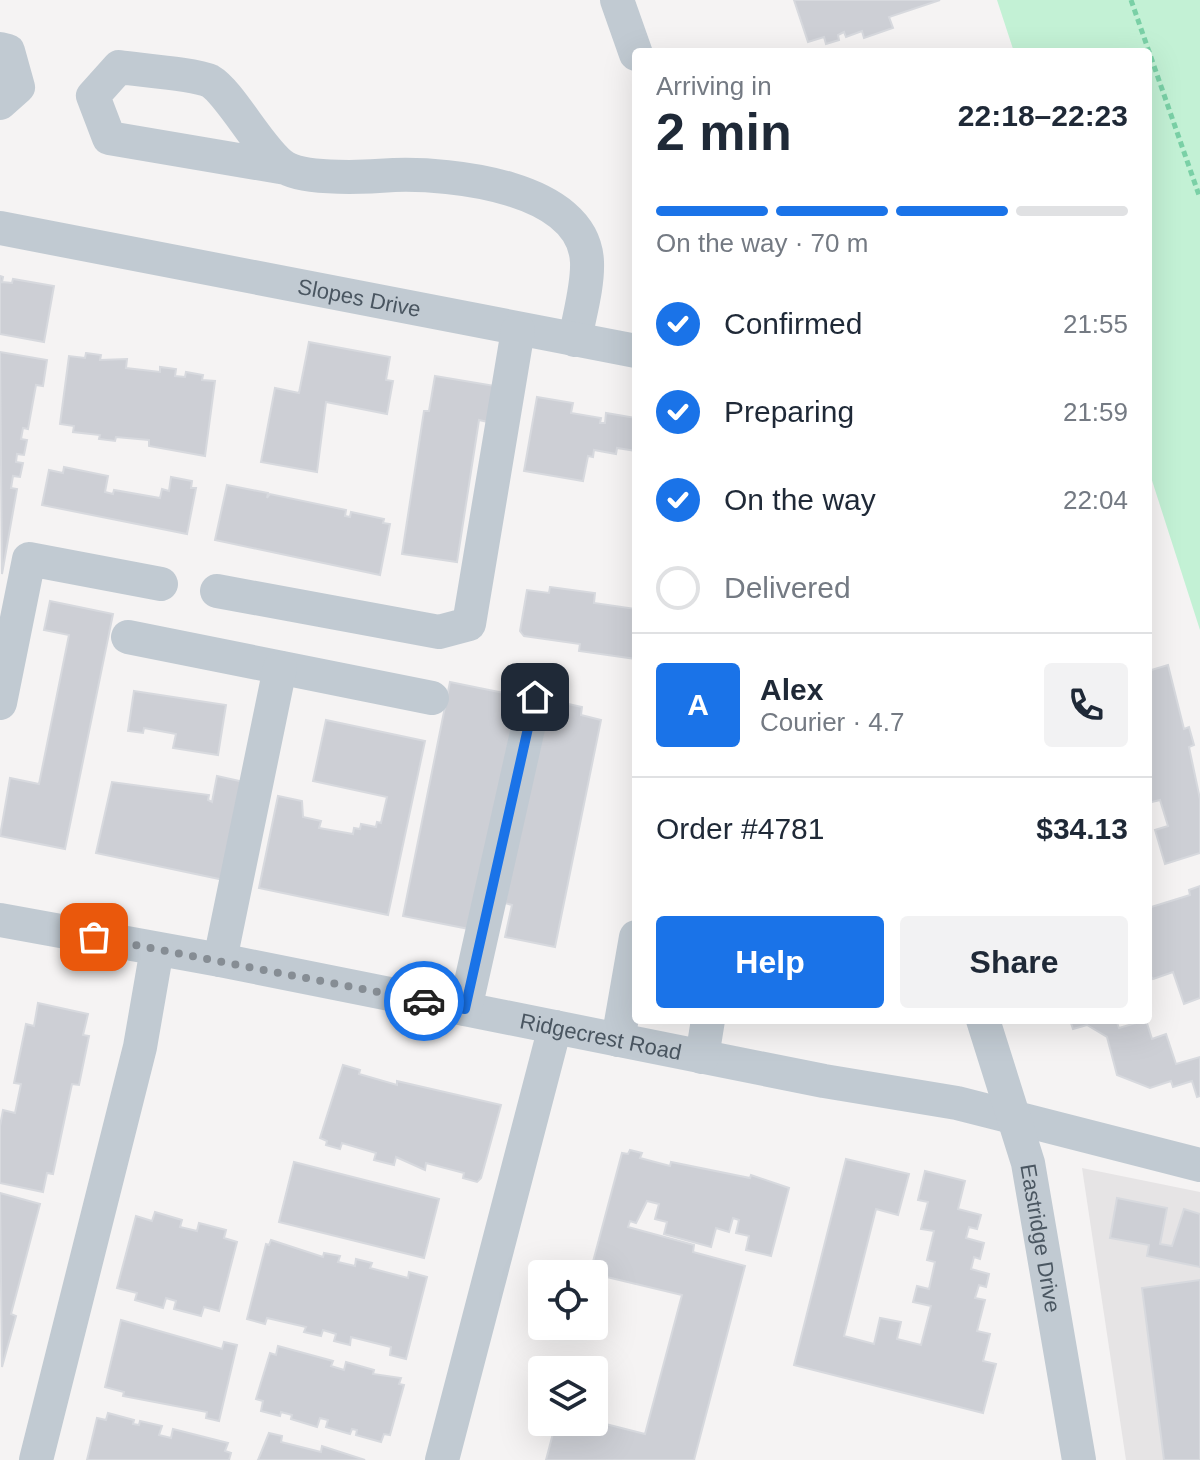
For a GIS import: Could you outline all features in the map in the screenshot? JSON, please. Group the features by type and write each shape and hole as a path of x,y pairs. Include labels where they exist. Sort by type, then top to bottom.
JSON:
{"street":[{"path":"617,0 634,48"},
{"path":"0,49 8,51 18,87 0,103"},
{"path":"286,168 210,82 119,67 93,96 109,138 344,178 430,174 482,180 525,195 557,212 579,233 587,262 575,340"},
{"name":"Slopes Drive","path":"0,228 632,350"},
{"path":"217,591 439,632 469,624 518,330"},
{"path":"0,703 29,559 161,584"},
{"path":"128,637 432,698"},
{"path":"220,960 280,668"},
{"path":"465,1009 535,697"},
{"name":"Ridgecrest Road","path":"0,920 220,960 1015,1116 1200,1165"},
{"path":"36,1460 140,1047 157,949"},
{"path":"618,1040 632,967"},
{"path":"702,1057 707,1024"},
{"name":"Eastridge Drive","path":"984,1024 1028,1163 1079,1460"},
{"path":"442,1460 555,1027"}],"path":[{"path":"1131,0 1148,48"},
{"path":"1152,60 1200,198"}],"shaded area":[{"path":"1082,1168 1200,1192 1200,1460 1126,1460"}],"green space":[{"path":"997,0 1200,0 1200,630 1152,480 1152,48 1013,48"}],"building":[{"path":"794,0 940,0 889,17 893,28 864,38 862,31 846,37 844,32 838,35 839,40 826,44 824,37 808,42"},
{"path":"0,276 3,277 2,282 12,283 13,279 54,286 44,342 0,334"},
{"path":"309,342 390,357 386,380 393,381 387,414 326,402 317,472 261,462 275,388 299,393"},
{"path":"0,352 47,360 43,386 36,385 28,429 23,428 21,439 27,440 24,455 17,454 16,462 23,463 20,477 13,476 11,488 17,489 2,574"},
{"path":"86,353 101,355 100,360 127,359 126,368 160,372 160,367 176,369 175,376 185,377 186,372 203,375 202,380 215,381 205,456 149,446 149,440 99,439 100,435 73,432 74,426 60,424 69,356 85,358"},
{"path":"435,376 495,386 488,422 479,420 457,562 402,554 424,411 429,411"},
{"path":"537,397 573,403 571,413 601,418 600,423 605,423 606,413 632,417 632,450 617,448 616,454 594,450 593,457 588,456 583,481 524,471"},
{"path":"64,467 108,476 105,492 113,494 114,490 160,498 162,489 169,491 171,477 192,481 191,488 196,488 187,534 42,505 49,470 63,473"},
{"path":"227,485 268,493 267,498 270,494 346,510 345,516 350,517 351,512 384,519 383,523 390,524 380,575 215,540"},
{"path":"550,587 595,593 594,603 632,608 632,658 579,651 580,644 524,636 520,631 527,590 549,593"},
{"path":"50,601 113,614 65,849 0,836 10,778 39,784 69,635 44,630"},
{"path":"1168,665 1184,729 1189,727 1194,745 1189,747 1200,799 1200,853 1165,864 1155,830 1168,826 1160,800 1152,802 1152,670"},
{"path":"450,682 519,696 469,929 403,916"},
{"path":"134,691 226,705 218,755 173,748 176,734 144,728 143,733 128,731"},
{"path":"546,699 582,707 581,715 601,720 555,947 505,937 512,905 505,903"},
{"path":"326,720 425,741 388,915 259,888 278,796 302,801 303,817 321,821 319,828 353,834 354,828 360,829 361,824 376,827 377,822 381,823 387,797 313,781"},
{"path":"217,776 244,782 224,880 96,853 112,782 209,795 208,800 212,802"},
{"path":"1200,886 1200,998 1184,1004 1173,972 1152,978 1152,907 1190,895 1189,890"},
{"path":"38,1003 88,1014 83,1035 89,1036 79,1085 72,1084 53,1174 47,1173 43,1192 0,1183 3,1110 15,1113 21,1084 14,1083 26,1024 34,1026"},
{"path":"1071,1024 1118,1024 1119,1028 1147,1024 1152,1039 1166,1034 1176,1064 1200,1057 1200,1096 1197,1097 1192,1081 1173,1087 1171,1081 1150,1088 1117,1075 1107,1037 1087,1025 1073,1029"},
{"path":"343,1065 360,1070 359,1074 397,1085 397,1081 501,1105 481,1178 477,1182 463,1178 464,1173 426,1163 425,1170 396,1157 394,1165 374,1160 376,1153 342,1143 340,1149 326,1145 327,1141 320,1138"},
{"path":"630,1150 642,1153 640,1158 670,1166 671,1162 750,1178 751,1175 789,1188 771,1256 746,1250 749,1236 736,1233 739,1220 733,1218 729,1232 716,1228 711,1247 664,1234 667,1222 655,1219 659,1204 647,1201 636,1223 630,1221 628,1227 694,1245 693,1252 745,1266 694,1460 546,1460 552,1436 608,1436 608,1425 645,1434 682,1295 608,1277 608,1260 593,1260 622,1153 628,1154"},
{"path":"846,1159 909,1174 898,1215 876,1209 844,1336 874,1344 880,1318 901,1322 897,1339 921,1345 931,1306 913,1302 917,1286 929,1289 935,1262 927,1260 934,1231 921,1229 928,1202 918,1200 925,1171 965,1181 958,1209 981,1215 977,1229 969,1227 966,1238 984,1243 980,1259 974,1257 971,1269 989,1274 986,1287 979,1285 975,1298 985,1300 977,1331 990,1334 983,1361 996,1364 983,1413 794,1365"},
{"path":"294,1162 439,1199 424,1258 279,1222"},
{"path":"0,1193 40,1204 11,1314 16,1316 2,1367"},
{"path":"1117,1198 1167,1208 1160,1244 1172,1246 1184,1209 1200,1214 1200,1267 1147,1256 1149,1245 1110,1238"},
{"path":"155,1212 182,1220 180,1227 197,1231 199,1223 226,1230 224,1238 237,1242 219,1311 204,1307 201,1316 174,1309 176,1301 166,1298 163,1308 135,1300 137,1293 117,1288 136,1216 152,1221"},
{"path":"271,1240 323,1257 324,1253 340,1256 338,1262 355,1266 356,1259 372,1263 370,1268 408,1278 409,1272 427,1277 406,1359 390,1355 391,1347 351,1337 350,1345 334,1341 336,1334 323,1330 321,1336 304,1332 306,1327 267,1318 265,1324 247,1319 266,1244 269,1245"},
{"path":"1200,1280 1200,1460 1164,1460 1142,1288"},
{"path":"121,1320 222,1349 224,1342 237,1345 219,1421 206,1418 207,1412 123,1396 124,1392 105,1387"},
{"path":"278,1346 333,1361 331,1366 344,1370 346,1362 374,1370 373,1374 401,1378 399,1384 404,1385 390,1435 384,1434 381,1442 356,1435 357,1430 352,1429 350,1434 326,1427 328,1420 320,1418 317,1427 291,1419 292,1415 281,1412 280,1416 261,1411 263,1401 256,1399 270,1353 276,1355"},
{"path":"108,1413 134,1420 133,1424 139,1425 140,1421 162,1426 159,1435 171,1438 173,1429 228,1443 225,1451 231,1453 229,1460 87,1460 97,1418 106,1420"},
{"path":"269,1433 282,1436 281,1442 321,1452 322,1446 365,1460 258,1460"}],"way so far":[{"path":"94,937 424,1001"}],"route":[{"path":"424,1001 465,1009 535,697"}]}
